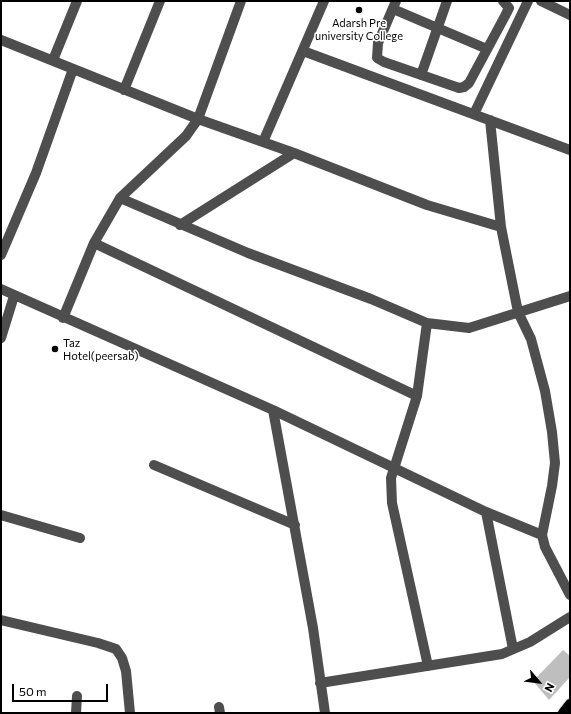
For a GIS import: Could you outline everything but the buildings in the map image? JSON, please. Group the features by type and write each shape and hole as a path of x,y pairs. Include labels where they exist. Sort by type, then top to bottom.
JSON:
{"main road":[{"path":"563,713 570,704"}],"street":[{"path":"53,60 77,1"},
{"path":"124,90 160,1"},
{"path":"63,318 94,243 120,198 186,136 198,119 241,1"},
{"path":"263,142 324,1"},
{"path":"421,75 447,1"},
{"path":"487,49 438,28 394,5 378,43 377,58 459,88 464,87 469,83 509,8 503,1"},
{"path":"474,114 528,1"},
{"path":"541,1 570,15"},
{"path":"1,40 198,119 294,153 427,205 501,227"},
{"path":"303,51 570,150"},
{"path":"1,255 36,173 74,69"},
{"path":"490,120 501,227 518,312 531,339 545,391 552,432 555,464 542,535 546,547 570,595"},
{"path":"180,225 294,153"},
{"path":"120,198 248,253 371,299 427,323 469,328 570,296"},
{"path":"94,243 417,396"},
{"path":"1,290 12,301 63,318 273,410 486,512 542,535"},
{"path":"1,338 12,301"},
{"path":"427,323 417,396 410,424 393,468 390,488 428,666"},
{"path":"273,410 295,525 325,713"},
{"path":"154,464 295,525"},
{"path":"486,512 513,649"},
{"path":"1,515 80,538"},
{"path":"320,683 488,657 530,642 570,617"},
{"path":"1,620 98,642 116,649 122,658 126,671 130,713"},
{"path":"76,713 77,696"}],"place":[{"name":"Adarsh Pre university College","path":"359,10"},
{"name":"Taz Hotel(peersab)","path":"55,349"}]}
